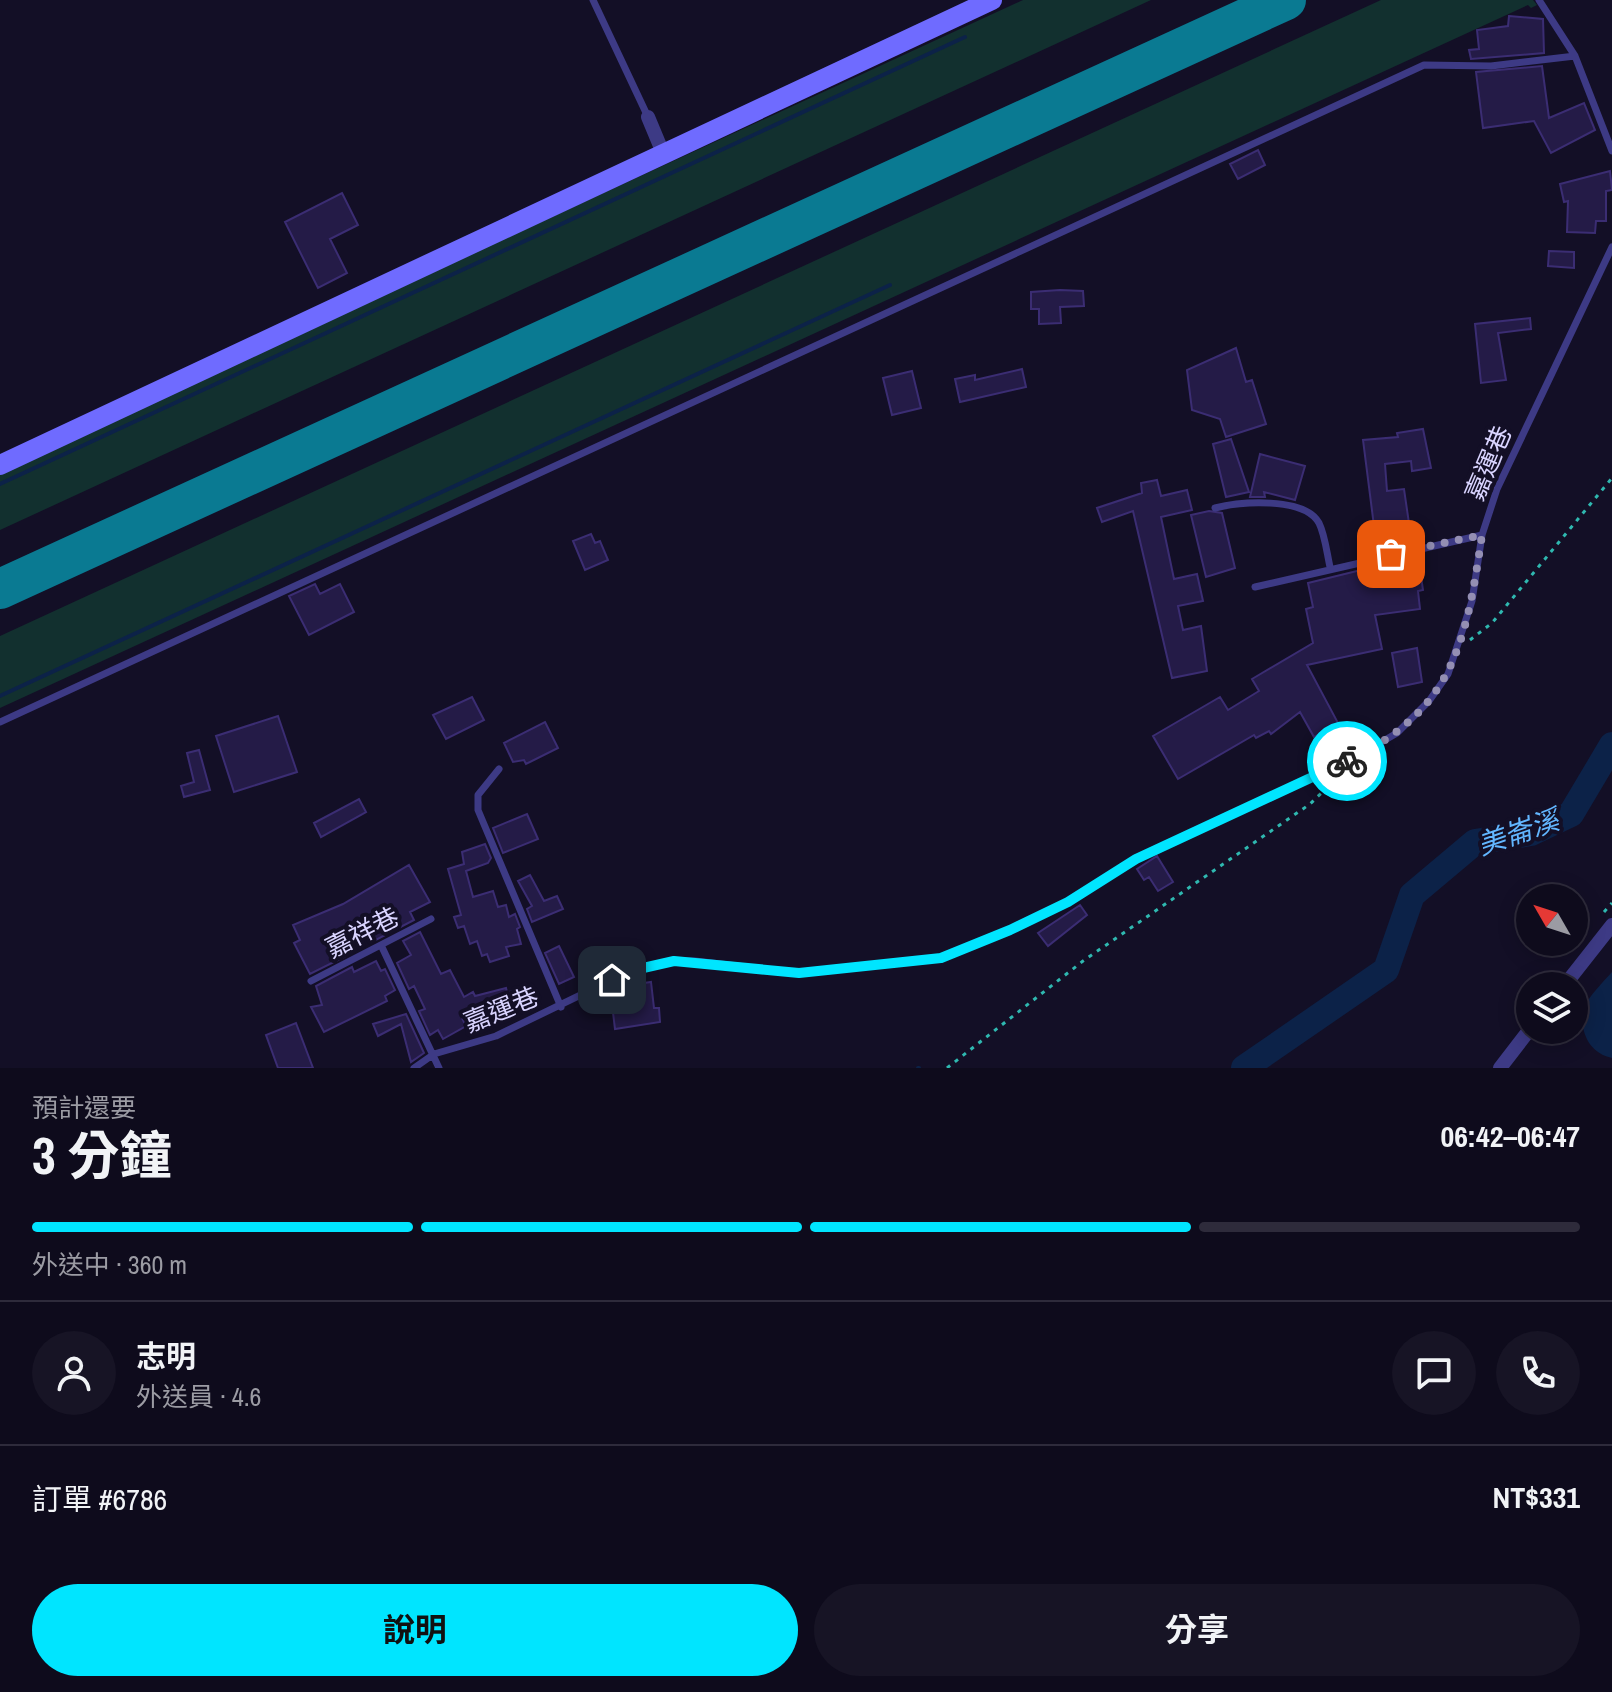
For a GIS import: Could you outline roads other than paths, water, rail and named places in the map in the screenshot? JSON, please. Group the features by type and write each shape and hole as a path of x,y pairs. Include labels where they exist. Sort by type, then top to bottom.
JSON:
{"street":[{"path":"0,465 992,0"},
{"path":"648,117 663,153"},
{"path":"1575,972 1612,925"},
{"path":"1500,1068 1518,1044"}],"lane":[{"path":"593,0 648,117"},
{"path":"947,22 966,0"},
{"path":"1539,0 1575,56 1612,151"},
{"path":"0,722 1424,65 1491,66 1575,56"},
{"name":"嘉運巷","path":"414,1068 434,1054 496,1036 630,971 674,961 799,973 941,958 1022,925 1068,902 1136,859 1361,754 1397,733 1429,701 1448,674 1459,649 1472,601 1482,535 1497,489 1612,247"},
{"path":"1215,508 1259,502 1288,506 1311,514 1319,523 1330,567"},
{"path":"1255,587 1330,567 1482,535"},
{"path":"499,769 478,795 478,810 561,1007"},
{"name":"嘉祥巷","path":"311,981 431,919"},
{"path":"381,945 439,1068"}],"water":[{"path":"1612,972 1612,1058 1596,1051 1588,1040 1588,1000"}],"waterway":[{"path":"0,484 965,37"},
{"path":"0,696 890,285"},
{"name":"美崙溪","path":"1244,1068 1386,970 1412,895 1475,842 1531,833 1571,814 1612,745"}]}
